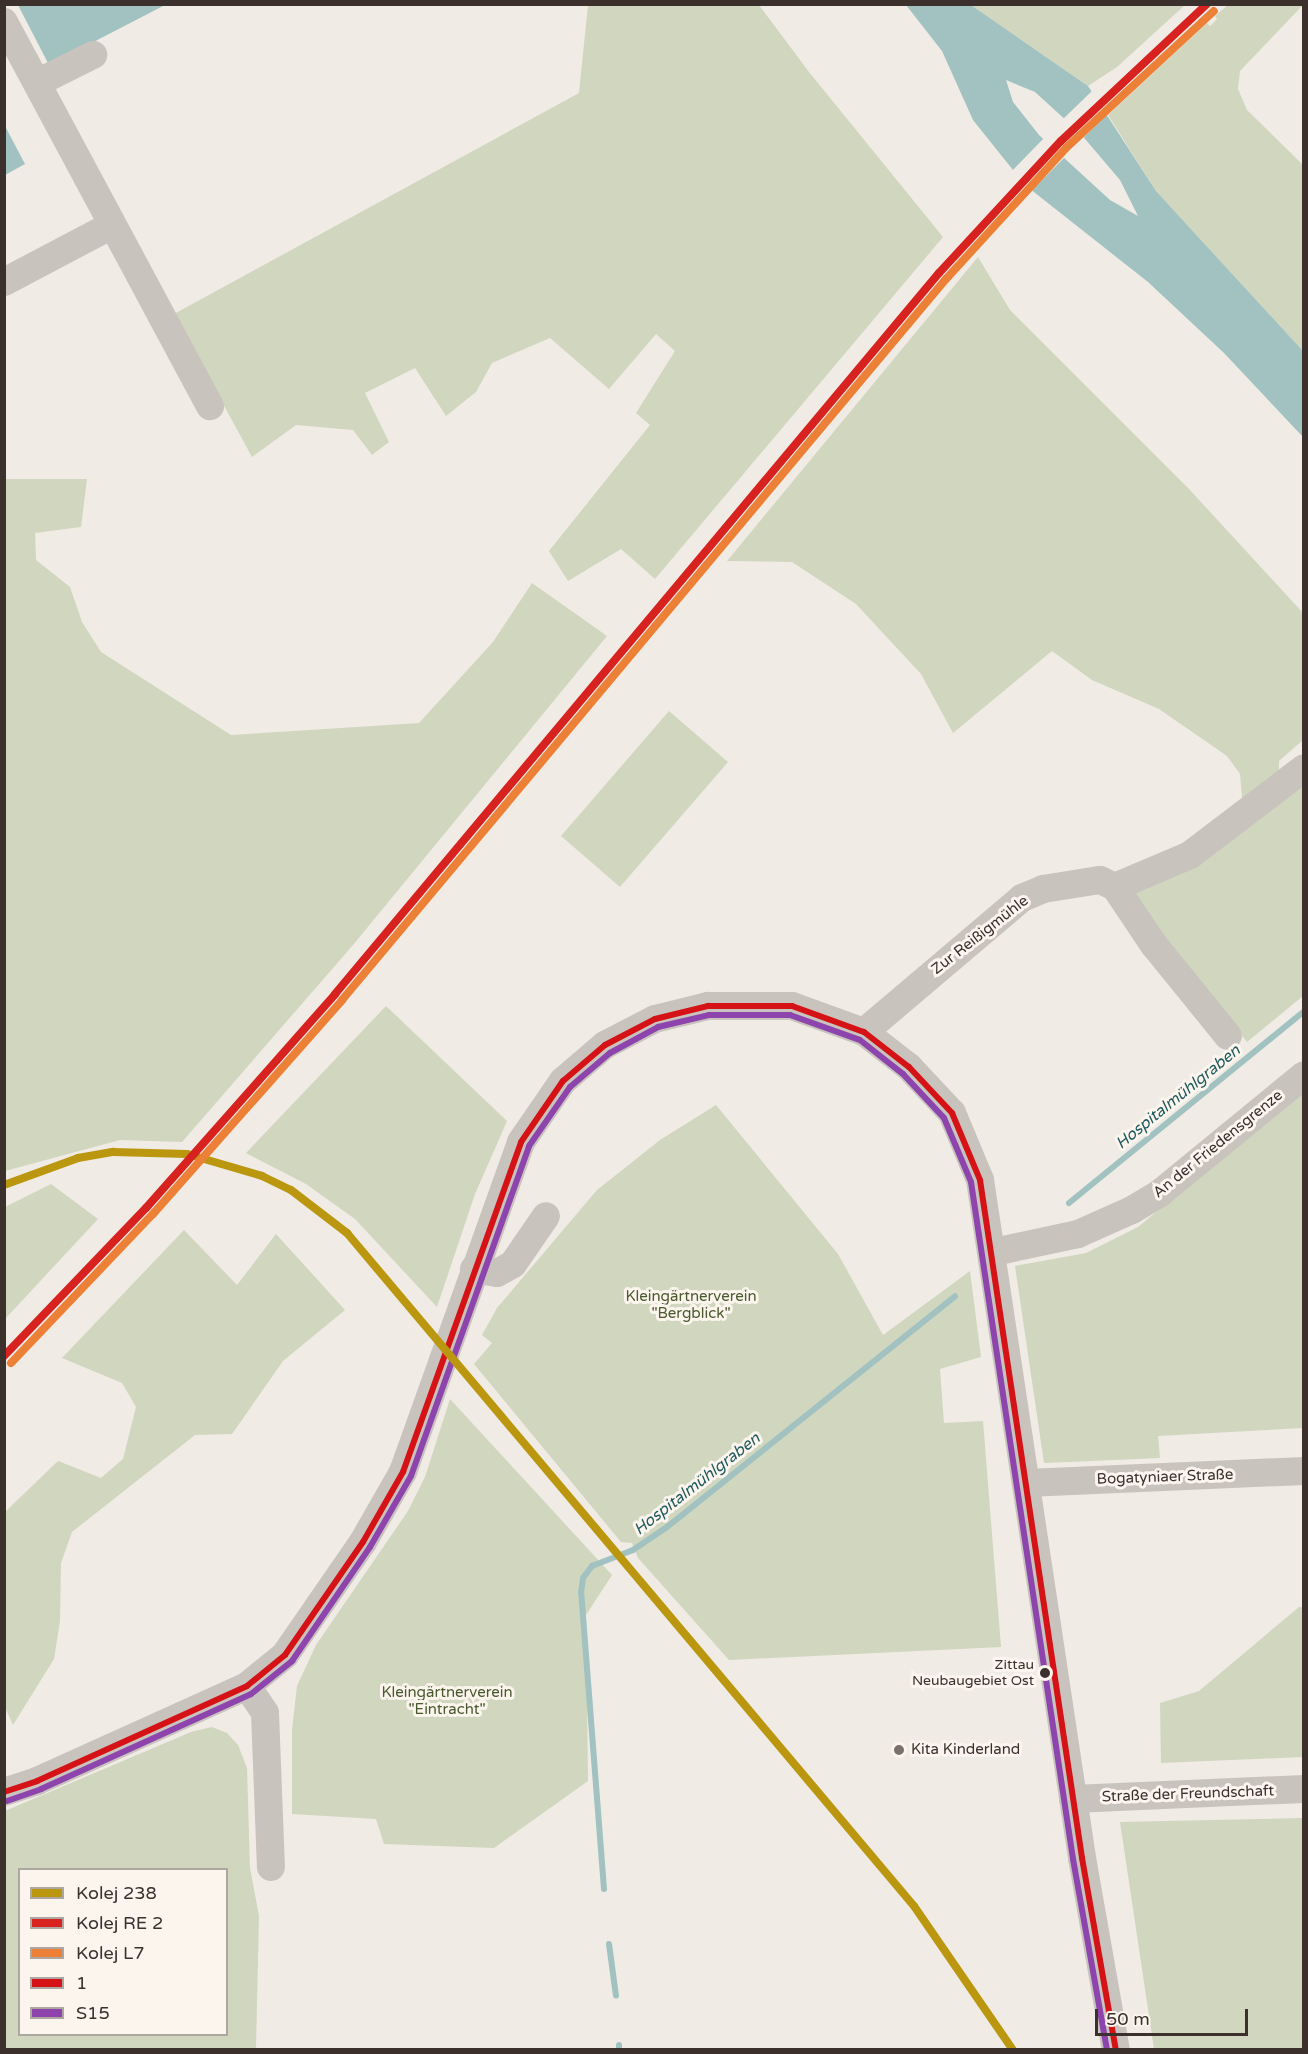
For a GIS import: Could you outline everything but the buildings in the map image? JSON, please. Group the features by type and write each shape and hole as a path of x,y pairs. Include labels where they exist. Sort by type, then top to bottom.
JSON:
{"street":[{"path":"4,22 210,406"},
{"path":"37,83 93,55"},
{"path":"4,282 112,225"},
{"path":"1228,1036 1154,945 1114,887 1190,855 1304,768"},
{"name":"Zur Reißigmühle","path":"864,1032 1022,898 1043,889 1100,880 1114,887"},
{"path":"4,1792 37,1781 247,1686 285,1655 384,1508 417,1439 474,1269 521,1142 563,1081 627,1031 681,1011 766,1004 819,1013 864,1032 909,1067 952,1113 981,1180 994,1252 1073,1799 1116,2049"},
{"name":"An der Friedensgrenze","path":"994,1252 1078,1234 1132,1210 1160,1193 1304,1076"},
{"path":"474,1269 497,1273 513,1264 546,1216"},
{"name":"Bogatyniaer Straße","path":"1027,1483 1304,1472"},
{"path":"247,1686 265,1713 271,1867"},
{"name":"Straße der Freundschaft","path":"1073,1799 1304,1789"}],"green space":[{"path":"588,5 759,5 809,72 943,237 655,579 621,549 568,581 549,551 650,425 636,413 675,351 656,334 609,389 550,338 492,363 476,392 446,416 415,368 365,393 389,442 372,455 353,430 296,425 252,457 174,314 579,93"},
{"path":"971,5 1185,5 1117,67 1088,86"},
{"path":"1228,5 1303,5 1240,71 1238,89 1247,110 1303,165 1303,351 1156,191 1108,115 1207,23 1210,26 1217,19 1215,16"},
{"path":"978,257 1010,310 1189,489 1303,613 1303,740 1279,761 1279,779 1243,807 1240,774 1227,756 1159,709 1092,680 1052,651 953,733 921,674 856,604 792,562 727,561"},
{"path":"5,479 87,479 81,527 35,533 36,560 70,587 82,622 101,652 231,735 419,723 493,642 532,583 607,636 353,945 182,1142 120,1140 5,1171"},
{"path":"669,711 728,762 620,887 561,836"},
{"path":"1303,781 1303,996 1247,1042 1125,892"},
{"path":"386,1006 507,1121 475,1194 437,1307 355,1219 306,1184 246,1153"},
{"path":"1303,1091 1303,1428 1158,1436 1160,1458 1044,1463 1015,1266 1086,1253 1138,1227"},
{"name":"Kleingärtnerverein \"Bergblick\"","path":"716,1105 838,1254 883,1335 970,1271 981,1357 940,1369 944,1423 983,1421 1001,1647 729,1660 638,1558 632,1543 621,1542 474,1364 492,1343 482,1335 497,1308 597,1190 660,1140"},
{"path":"51,1184 98,1219 5,1319 5,1207"},
{"path":"184,1230 237,1285 276,1234 345,1310 283,1361 232,1434 195,1435 72,1532 61,1563 60,1621 54,1659 13,1725 4,1705 5,1512 58,1461 101,1478 123,1459 136,1407 122,1383 62,1358"},
{"name":"Kleingärtnerverein \"Eintracht\"","path":"450,1399 612,1575 586,1615 588,1781 494,1848 384,1844 376,1819 292,1814 292,1730 297,1686 316,1645 408,1511 425,1477"},
{"path":"1299,1607 1304,1607 1303,1757 1161,1763 1160,1703 1199,1691"},
{"path":"212,1727 227,1733 238,1745 247,1768 250,1868 259,1916 256,2049 5,2049 5,1811 191,1732"},
{"path":"1303,1818 1303,2049 1154,2049 1120,1822"}],"water":[{"path":"18,5 165,5 49,65"},
{"path":"906,5 971,5 1088,86 1156,191 1303,351 1303,437 1224,353 1148,282 1025,185 973,120 942,51","holes":["1006,80 1035,92 1080,133 1120,180 1138,216 1110,200 1039,135 1013,102"]},
{"path":"5,126 25,164 4,175"}],"pier":[{"path":"1094,89 1110,112 1081,140 1061,121"},
{"path":"1045,137 1065,157 1030,192 1011,172"}],"waterway":[{"name":"Hospitalmühlgraben","path":"1069,1203 1304,1011"},
{"name":"Hospitalmühlgraben","path":"604,1889 581,1593 583,1578 592,1566 633,1550 667,1527 955,1296"},
{"name":"Hospitalmühlgraben","path":"609,1944 616,1996"},
{"name":"Hospitalmühlgraben","path":"619,2045 619,2050"}],"rail line":[{"name":"L7","path":"11,1363 153,1214 342,1000 946,279 1067,147 1214,11"},
{"name":"238","path":"4,1185 78,1158 113,1152 187,1154 262,1176 291,1190 347,1233 914,1906 1013,2050"}],"transit line":[{"path":"4,1356 146,1208 335,994 939,273 1061,141 1207,4"},
{"name":"1","path":"4,1792 37,1781 247,1686 285,1655 363,1542 403,1472 521,1142 563,1081 605,1045 655,1019 708,1006 792,1006 864,1032 909,1067 952,1113 980,1180 1082,1858 1116,2050"},
{"name":"S15","path":"7,1801 41,1789 251,1694 292,1661 370,1547 411,1476 529,1146 570,1087 610,1053 658,1027 709,1015 790,1015 860,1040 903,1074 944,1118 971,1182 1073,1859 1107,2050"}],"place":[{"name":"Zittau Neubaugebiet Ost","path":"1045,1673"},
{"name":"Kita Kinderland","path":"899,1750"}]}
